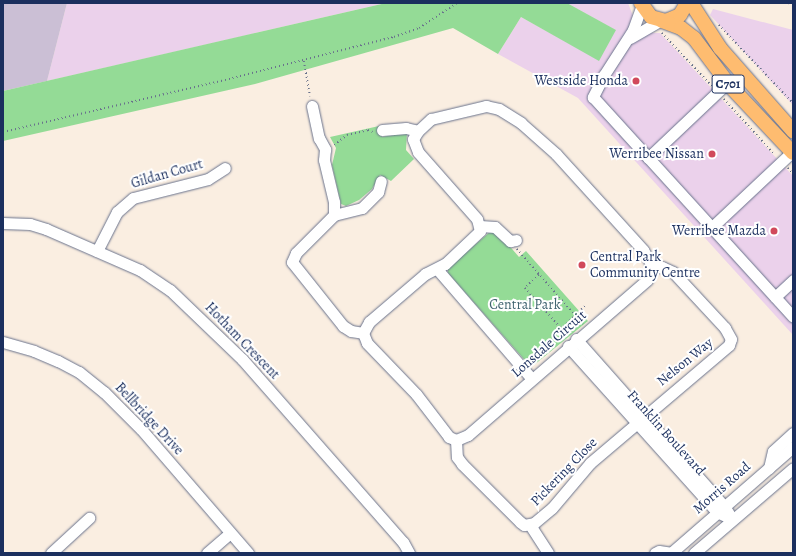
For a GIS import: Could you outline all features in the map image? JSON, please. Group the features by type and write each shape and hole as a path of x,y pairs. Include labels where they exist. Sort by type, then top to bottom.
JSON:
{"main road":[{"path":"661,21 677,17 687,3"},
{"name":"C701","path":"691,3 720,48 793,131"},
{"name":"C701","path":"641,4 651,17 677,26 690,34 727,83 792,153"}],"street":[{"path":"641,4 636,24 593,97 793,317"},
{"path":"625,42 661,21"},
{"path":"648,158 727,83"},
{"path":"312,106 319,138 325,149 324,160 334,202 334,215"},
{"path":"480,226 472,212 418,152 413,139 418,131 431,119 486,106 499,109 521,123 556,154 644,250 653,267"},
{"path":"382,130 406,128 418,131"},
{"path":"712,228 792,153"},
{"name":"Gildan Court","path":"97,251 117,212 133,198 208,179 224,168"},
{"path":"363,333 351,331 344,326 292,262 296,253 334,215 362,208 378,192 381,181"},
{"name":"Hotham Crescent","path":"3,223 30,224 97,251 155,279 242,359 403,542 409,553"},
{"path":"480,226 495,227 515,241"},
{"path":"363,333 369,322 425,274 437,269 474,239 480,226"},
{"name":"Lonsdale Circuit","path":"456,440 468,435 572,342 646,280 653,267"},
{"name":"Nelson Way","path":"640,420 708,365 729,345 731,339 725,328 673,272 662,267 653,267"},
{"path":"437,269 531,378"},
{"path":"775,297 793,280"},
{"path":"363,333 367,343 416,394 449,437 456,440"},
{"name":"Bellbridge Drive","path":"3,342 34,350 58,360 80,372 104,392 141,429 248,553"},
{"name":"Franklin Boulevard","path":"572,342 640,420 732,520"},
{"name":"Pickering Close","path":"530,525 552,508 590,463 640,420"},
{"path":"769,468 773,451 793,433"},
{"name":"Pickering Close","path":"456,440 458,457 466,468 520,522 530,525 548,553"},
{"name":"Morris Road","path":"672,553 793,447"},
{"path":"694,553 793,468"},
{"path":"51,553 89,518"},
{"path":"207,553 230,533"},
{"path":"655,553 664,551 672,553"}],"path":[{"path":"3,132 394,37 419,28 457,3"},
{"path":"788,3 793,4"},
{"path":"716,22 793,103"},
{"path":"304,60 312,106"},
{"path":"325,149 334,146 347,135 368,130 376,134 382,130"},
{"path":"515,241 518,252 588,330"},
{"path":"539,275 525,288 572,342"},
{"path":"561,328 586,306"}],"shaded area":[{"path":"3,3 67,3 47,81 3,91"},
{"path":"67,3 386,3 47,81"},
{"path":"567,3 628,3 633,16 649,33 660,33 793,176 793,335 578,98 498,54 521,17 599,60 615,30"},
{"path":"713,9 793,30 793,105 710,15"}],"green space":[{"path":"386,3 567,3 616,30 599,61 521,17 498,54 453,28 255,84 3,141 3,91"},
{"path":"379,126 382,137 407,132 406,150 414,159 391,181 380,175 372,189 359,200 346,206 341,204 332,165 336,148 330,137"},
{"name":"Central Park","path":"491,231 500,235 519,257 526,251 588,321 534,365 529,365 448,273 448,268"}],"place":[{"name":"Westside Honda","path":"636,81"},
{"name":"Werribee Nissan","path":"712,154"},
{"name":"Werribee Mazda","path":"774,231"},
{"name":"Central Park Community Centre","path":"582,265"}]}
